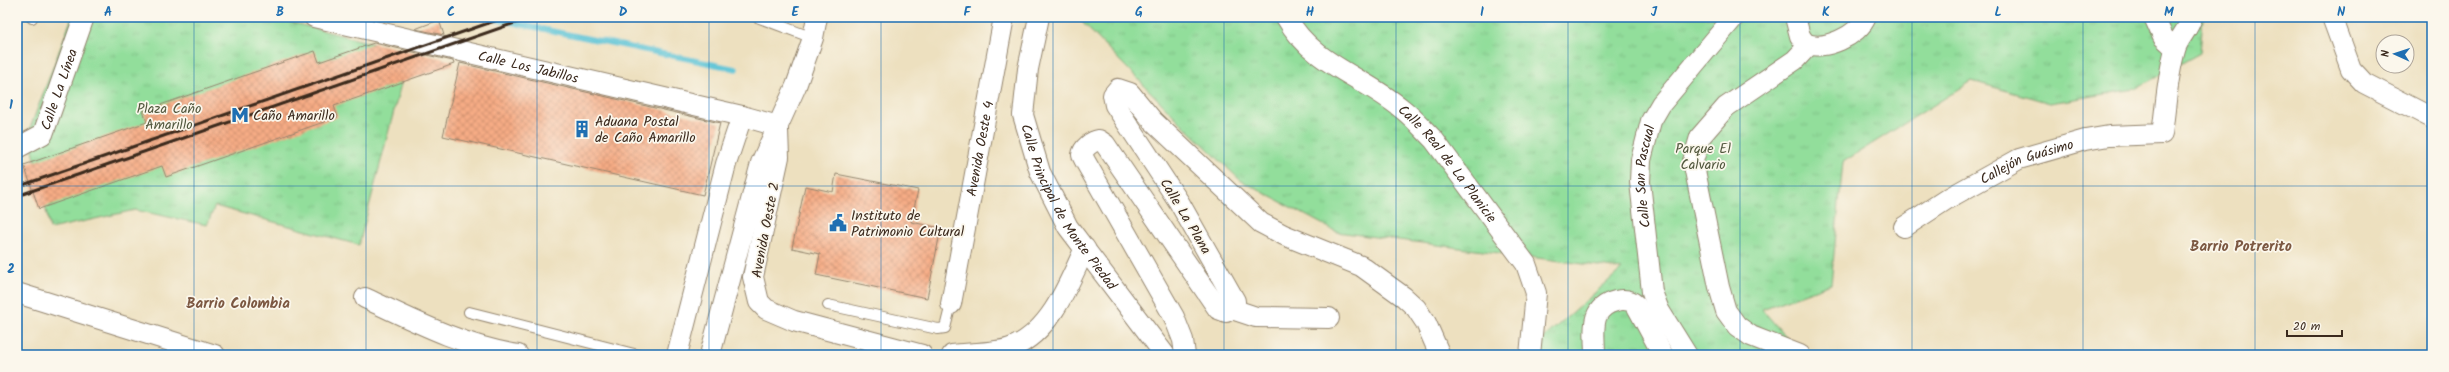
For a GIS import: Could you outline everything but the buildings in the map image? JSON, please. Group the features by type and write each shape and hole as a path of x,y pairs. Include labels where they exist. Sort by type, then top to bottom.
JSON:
{"street":[{"name":"Calle La Línea","path":"18,146 43,134 84,17"},
{"name":"Calle Los Jabillos","path":"314,17 742,116 778,126"},
{"name":"Avenida Oeste 2","path":"817,17 813,38 778,126 779,158 753,277 759,302 766,309 794,321 922,355"},
{"name":"Avenida Oeste 4","path":"951,304 1004,17"},
{"name":"Calle Principal de Monte Piedad","path":"1039,17 1024,95 1025,127 1040,172 1068,227 1165,355"},
{"name":"Calle Real de La Planicie","path":"1286,17 1299,37 1314,52 1400,107 1420,125 1434,140 1526,264 1536,293 1530,355"},
{"name":"Calle San Pascual","path":"1687,355 1659,310 1652,292 1640,182 1641,160 1651,121 1661,104 1734,17"},
{"path":"1795,17 1800,36 1809,45 1826,45 1842,38 1854,30 1866,17"},
{"path":"2154,17 2163,37 2175,48 2189,28 2192,17"},
{"path":"2332,17 2351,69 2364,83 2432,118"},
{"path":"1800,355 1751,336 1737,326 1726,311 1719,287 1693,161 1700,137 1726,107 1795,60 1809,45"},
{"name":"Callejón Guásimo","path":"1904,227 1947,199 2019,159 2091,139 2162,134 2164,104 2175,48"},
{"name":"Calle La Plana","path":"1185,355 1183,340 1174,317 1085,161 1082,155 1085,148 1099,140 1105,144 1213,304 1221,311 1232,309 1235,306 1233,294 1179,202 1115,105 1113,95 1118,89 1130,94 1153,121 1261,223 1284,235 1361,266 1404,297 1416,308 1426,323 1440,355"},
{"path":"677,355 726,164 742,116"},
{"path":"710,355 761,163 778,126"},
{"path":"952,355 1012,348 1040,329 1067,288 1085,248"},
{"path":"17,293 215,355"},
{"path":"365,298 424,325 496,352 518,355"},
{"path":"1595,355 1595,317 1597,311 1603,306 1622,300 1632,301 1636,305 1663,355"},
{"path":"1232,309 1256,317 1329,318"}],"lane":[{"path":"757,17 813,38"},
{"path":"828,305 938,329 945,328 951,304"},
{"path":"469,312 638,355"}],"green space":[{"name":"Plaza Caño Amarillo","path":"72,17 271,17 409,53 359,245 215,206 207,225 135,210 50,229 29,131"},
{"name":"Parque El Calvario","path":"1077,17 2203,17 2200,53 2135,89 2050,103 1972,81 1843,162 1831,284 1762,309 1801,355 1524,355 1622,269 1337,232 1240,180 1180,122"}],"waterway":[{"path":"485,17 736,69"}],"railway":[{"path":"17,187 506,17"},
{"path":"17,196 532,17"}],"place":[{"name":"Caño Amarillo","path":"240,115"},
{"name":"Aduana Postal de Caño Amarillo","path":"582,129"},
{"name":"Instituto de Patrimonio Cultural","path":"838,223"}],"district":[{"name":"Barrio Potrerito","path":"2241,246"},
{"name":"Barrio Colombia","path":"238,303"}]}
